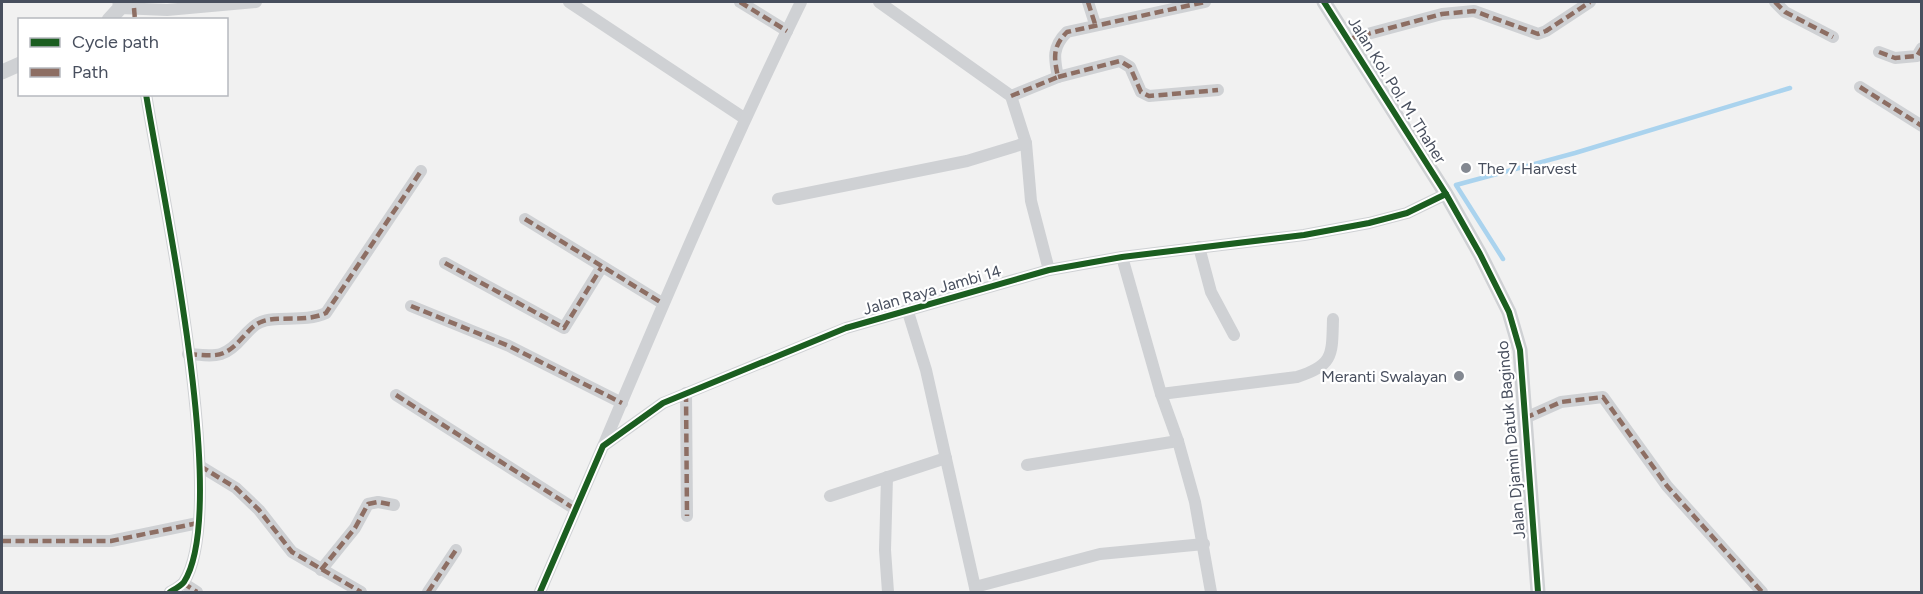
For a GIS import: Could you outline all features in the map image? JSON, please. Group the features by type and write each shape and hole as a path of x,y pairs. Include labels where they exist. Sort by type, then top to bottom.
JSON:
{"street":[{"path":"112,18 127,9 167,10 256,2"},
{"path":"569,2 744,118"},
{"path":"740,2 787,31"},
{"path":"540,592 744,118 801,2"},
{"path":"879,2 1011,96 1026,142 1031,201 1049,270"},
{"path":"1088,2 1095,24"},
{"path":"1058,77 1054,53 1058,41 1067,32 1095,24 1205,2"},
{"name":"Jalan Kol. Pol. M. Thaher","path":"1324,2 1446,194"},
{"path":"1349,39 1442,14 1474,11 1483,12 1539,33 1546,32 1590,2"},
{"path":"1775,2 1785,12 1833,37"},
{"path":"1879,52 1907,59 1917,56 1922,48"},
{"path":"1011,96 1058,77 1120,62 1130,67 1141,92 1149,96 1218,90"},
{"path":"2,72 18,65"},
{"path":"1860,87 1922,126"},
{"path":"147,96 188,354 200,466 198,523 194,552 183,583 170,592"},
{"path":"778,199 967,161 1026,142"},
{"path":"188,354 224,354 231,351 253,326 264,320 317,317 326,313 421,171"},
{"name":"Jalan Raya Jambi 14","path":"603,446 663,403 846,328 1049,270 1122,257 1304,235 1369,224 1407,213 1446,194"},
{"name":"Jalan Djamin Datuk Bagindo","path":"1446,194 1509,312 1520,350 1538,592"},
{"path":"525,219 601,268 663,303"},
{"path":"1200,247 1211,292 1234,335"},
{"path":"1122,257 1161,394 1178,441 1204,544 1211,592"},
{"path":"445,263 564,328 601,268"},
{"path":"411,306 509,346 622,403"},
{"path":"908,312 926,370 976,590 1100,554 1204,544"},
{"path":"1161,394 1297,377 1315,371 1328,362 1332,352 1333,319"},
{"path":"686,393 687,516"},
{"path":"396,395 575,508"},
{"path":"1525,418 1561,402 1603,397 1666,486 1762,592"},
{"path":"1027,465 1178,441"},
{"path":"830,496 946,458"},
{"path":"200,466 236,488 259,510 292,552 361,592"},
{"path":"887,477 885,550 888,592"},
{"path":"321,570 355,528 368,504 378,502 394,505"},
{"path":"2,541 111,542 198,523"},
{"path":"428,592 456,550"},
{"path":"183,583 196,592"}],"waterway":[{"path":"1503,259 1456,185 1575,153 1790,88"}],"marked path":[{"path":"740,2 787,31"},
{"path":"1088,2 1095,24"},
{"path":"1011,96 1058,77 1055,53 1062,37 1067,32 1205,2"},
{"path":"1349,39 1442,14 1474,11 1538,34 1590,2"},
{"path":"1775,2 1785,12 1833,37"},
{"path":"134,8 135,18"},
{"path":"1879,52 1895,58 1917,56 1922,48"},
{"path":"1058,77 1120,61 1130,67 1141,92 1149,96 1218,90"},
{"path":"1860,87 1922,126"},
{"path":"188,354 225,353 253,326 267,320 309,318 326,313 421,171"},
{"path":"525,219 662,303"},
{"path":"445,263 564,328 601,268"},
{"path":"411,306 509,346 622,403"},
{"path":"686,393 687,516"},
{"path":"396,395 575,509"},
{"path":"1525,418 1561,402 1603,397 1667,486 1762,592"},
{"path":"200,466 236,488 259,510 292,552 361,592"},
{"path":"321,570 355,528 368,504 378,502 394,505"},
{"path":"2,541 111,541 198,523"},
{"path":"428,592 456,550"},
{"path":"183,583 197,592"}],"cycle path":[{"path":"1324,2 1446,194 1509,312 1520,350 1538,592"},
{"path":"146,96 177,271 197,420 200,488 196,544 184,582 170,592"},
{"path":"540,592 603,446 663,403 846,328 1049,270 1122,257 1304,235 1369,223 1407,213 1446,194"}],"place":[{"name":"The 7 Harvest","path":"1466,168"},
{"name":"Meranti Swalayan","path":"1459,376"}]}
